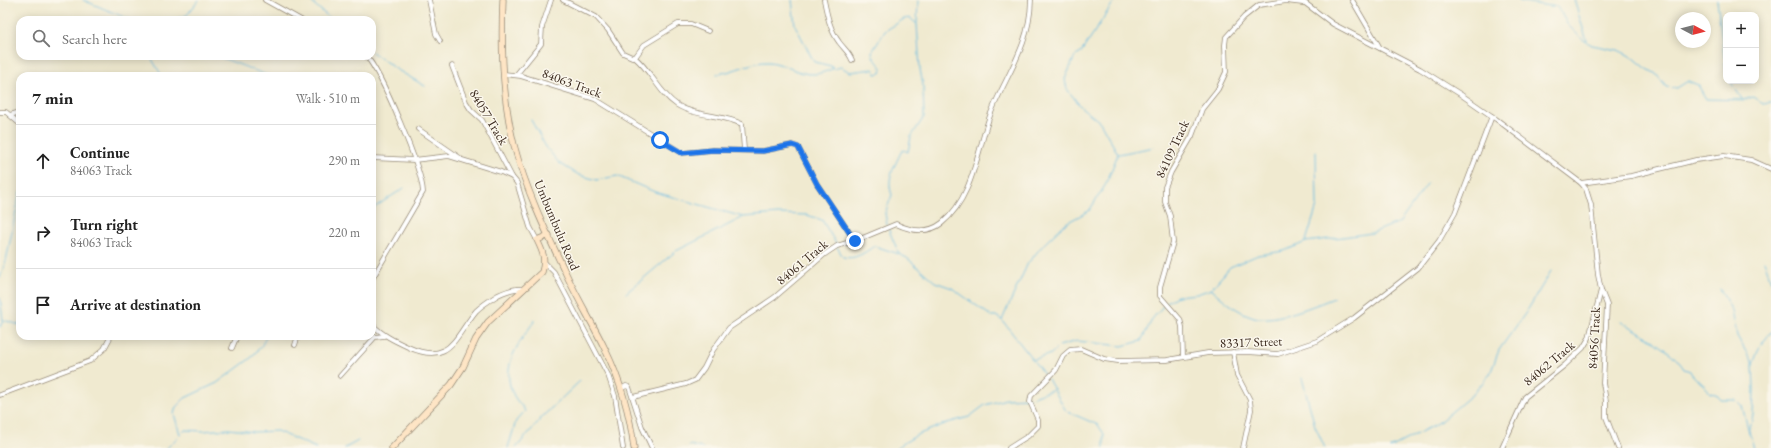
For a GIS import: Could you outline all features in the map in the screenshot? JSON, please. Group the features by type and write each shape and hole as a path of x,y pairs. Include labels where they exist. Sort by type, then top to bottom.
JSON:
{"main road":[{"name":"Umbumbulu Road","path":"503,0 501,38 504,74 514,144 531,194 549,235 569,280 606,351 627,411 634,448"},
{"path":"392,448 451,386 464,367 476,339 488,322 525,290 542,272 545,263 544,255 537,240 549,235"}],"street":[{"path":"265,0 294,16"},
{"path":"429,0 436,34 440,41"},
{"path":"516,75 541,44 542,27 551,0"},
{"path":"563,0 596,18 614,38 621,52 634,57 646,68 659,89 679,106 742,124 744,150"},
{"path":"824,0 825,11 832,28 839,42 849,53 852,60"},
{"name":"84061 Track","path":"633,397 686,384 695,380 729,328 776,297 825,254 837,246 855,241 896,224 911,230 919,231 930,229 941,223 960,201 972,175 977,155 992,113 1026,36 1031,16 1031,0"},
{"name":"84109 Track","path":"1183,357 1182,327 1180,319 1160,296 1161,282 1173,242 1170,216 1165,202 1166,182 1192,136 1202,109 1218,89 1226,72 1226,37 1259,5 1286,0 1302,1"},
{"path":"1352,0 1380,48"},
{"path":"1302,1 1333,24 1420,69 1492,116 1581,183 1631,176 1696,160 1724,156 1751,160 1771,169"},
{"path":"634,57 644,45 678,24 691,24 708,32"},
{"path":"369,60 380,79 414,160 423,192 376,272"},
{"name":"84057 Track","path":"452,66 466,102 471,110 482,120 518,187 530,227 537,240"},
{"name":"84063 Track","path":"504,74 516,75 594,99 682,153 744,150 763,151 792,145 798,147 817,184 855,241"},
{"path":"0,106 16,120"},
{"path":"0,112 6,112"},
{"path":"10,115 16,113"},
{"name":"83317 Street","path":"1010,448 1028,436 1038,426 1038,420 1030,402 1031,398 1056,370 1066,352 1077,349 1110,360 1158,361 1197,354 1233,352 1278,354 1317,341 1354,318 1418,268 1439,241 1455,213 1492,116"},
{"path":"418,129 463,161"},
{"path":"376,158 414,160 449,156 501,172 512,177"},
{"name":"84056 Track","path":"1581,183 1586,189 1591,205 1596,263 1601,290 1606,300 1608,314 1602,376 1606,401 1606,416 1618,448"},
{"path":"545,263 554,272 608,375 615,396 623,448"},
{"path":"376,327 386,336 412,349 433,354 452,346 476,311 489,300 502,293 519,289 525,290"},
{"name":"84062 Track","path":"1502,448 1525,397 1565,365 1583,348 1589,338 1601,290"},
{"path":"376,337 386,336"},
{"path":"0,395 90,360 104,349 108,340"},
{"path":"232,348 235,340"},
{"path":"295,345 297,340"},
{"path":"340,376 372,340"},
{"path":"1233,352 1238,375 1250,400 1251,410 1242,448"},
{"path":"615,396 626,386 629,387 642,427 652,448"}],"waterway":[{"path":"83,0 121,16"},
{"path":"184,16 187,15 199,0"},
{"path":"309,0 327,16"},
{"path":"792,0 795,25 814,62 831,66 833,69 841,67 850,72 873,69 876,74 881,73 882,69 872,52 885,31 904,19 910,18 917,24 920,69 923,86 924,117 911,137 908,152 904,150 901,152 893,168 890,178 890,189 892,195 885,213 887,225"},
{"path":"917,23 918,0"},
{"path":"1002,320 1028,263 1044,244 1066,223 1089,211 1106,184 1118,154 1100,122 1081,107 1067,89 1065,79 1075,56 1080,54 1115,0"},
{"path":"1518,0 1522,2 1558,7 1567,24 1582,39 1592,45 1618,50 1634,58 1656,74 1666,87 1677,88 1688,81 1698,85 1706,99 1743,100 1753,97 1763,104 1771,103"},
{"path":"1574,0 1587,41"},
{"path":"1717,0 1723,48"},
{"path":"376,55 396,69 425,86"},
{"path":"152,60 160,72"},
{"path":"227,60 259,72"},
{"path":"717,74 762,62 780,64 808,74 819,74 832,69"},
{"path":"1732,84 1742,99"},
{"path":"531,120 546,147 559,163 579,175 597,180 617,176 655,192 743,217 778,214 807,215 822,220 837,245"},
{"path":"1119,154 1154,147"},
{"path":"1306,241 1317,206 1316,151"},
{"path":"1167,302 1177,296 1197,294 1211,289 1230,267 1258,255 1284,251 1306,242 1372,233 1400,222 1427,184"},
{"path":"376,206 404,188"},
{"path":"0,277 6,261 16,212"},
{"path":"626,293 676,251 742,218"},
{"path":"888,228 899,254 907,258 935,282 952,288 991,316 996,316 1002,320 1046,377"},
{"path":"837,247 843,257 848,258 856,257 875,246 899,254"},
{"path":"1764,261 1771,281"},
{"path":"1390,448 1438,423 1473,394 1490,374 1499,350 1527,311 1551,271"},
{"path":"1211,289 1242,312 1254,317 1262,318 1272,318 1294,312 1334,298"},
{"path":"1720,289 1732,311 1737,336 1753,364"},
{"path":"0,298 3,320 0,327"},
{"path":"1033,360 1051,354 1059,346 1077,341 1122,346 1141,341 1153,318 1164,305"},
{"path":"3,320 16,324"},
{"path":"508,448 516,421 525,411 515,398 510,385 510,365 517,346 535,320"},
{"path":"1621,321 1664,348 1679,362 1684,369 1690,371 1710,393 1716,394 1721,400 1736,400 1742,406 1749,432"},
{"path":"1754,448 1749,432 1753,415 1753,364 1760,346 1771,332"},
{"path":"180,434 174,414 176,407 185,398 217,383 251,358 264,340"},
{"path":"1302,378 1315,426 1325,448"},
{"path":"1048,379 1066,411 1098,425 1104,434 1104,448"},
{"path":"516,448 544,415 580,381"},
{"path":"1033,397 1054,389"},
{"path":"896,448 917,435 947,423 969,417 985,405 1006,399 1029,398"},
{"path":"167,448 185,430 203,431 229,429 254,432 277,431 316,448"},
{"path":"345,448 358,441"},
{"path":"689,445 703,448"}],"route":[{"path":"660,140 682,153 713,150 763,151 787,145 798,147 817,184 855,241"}]}
